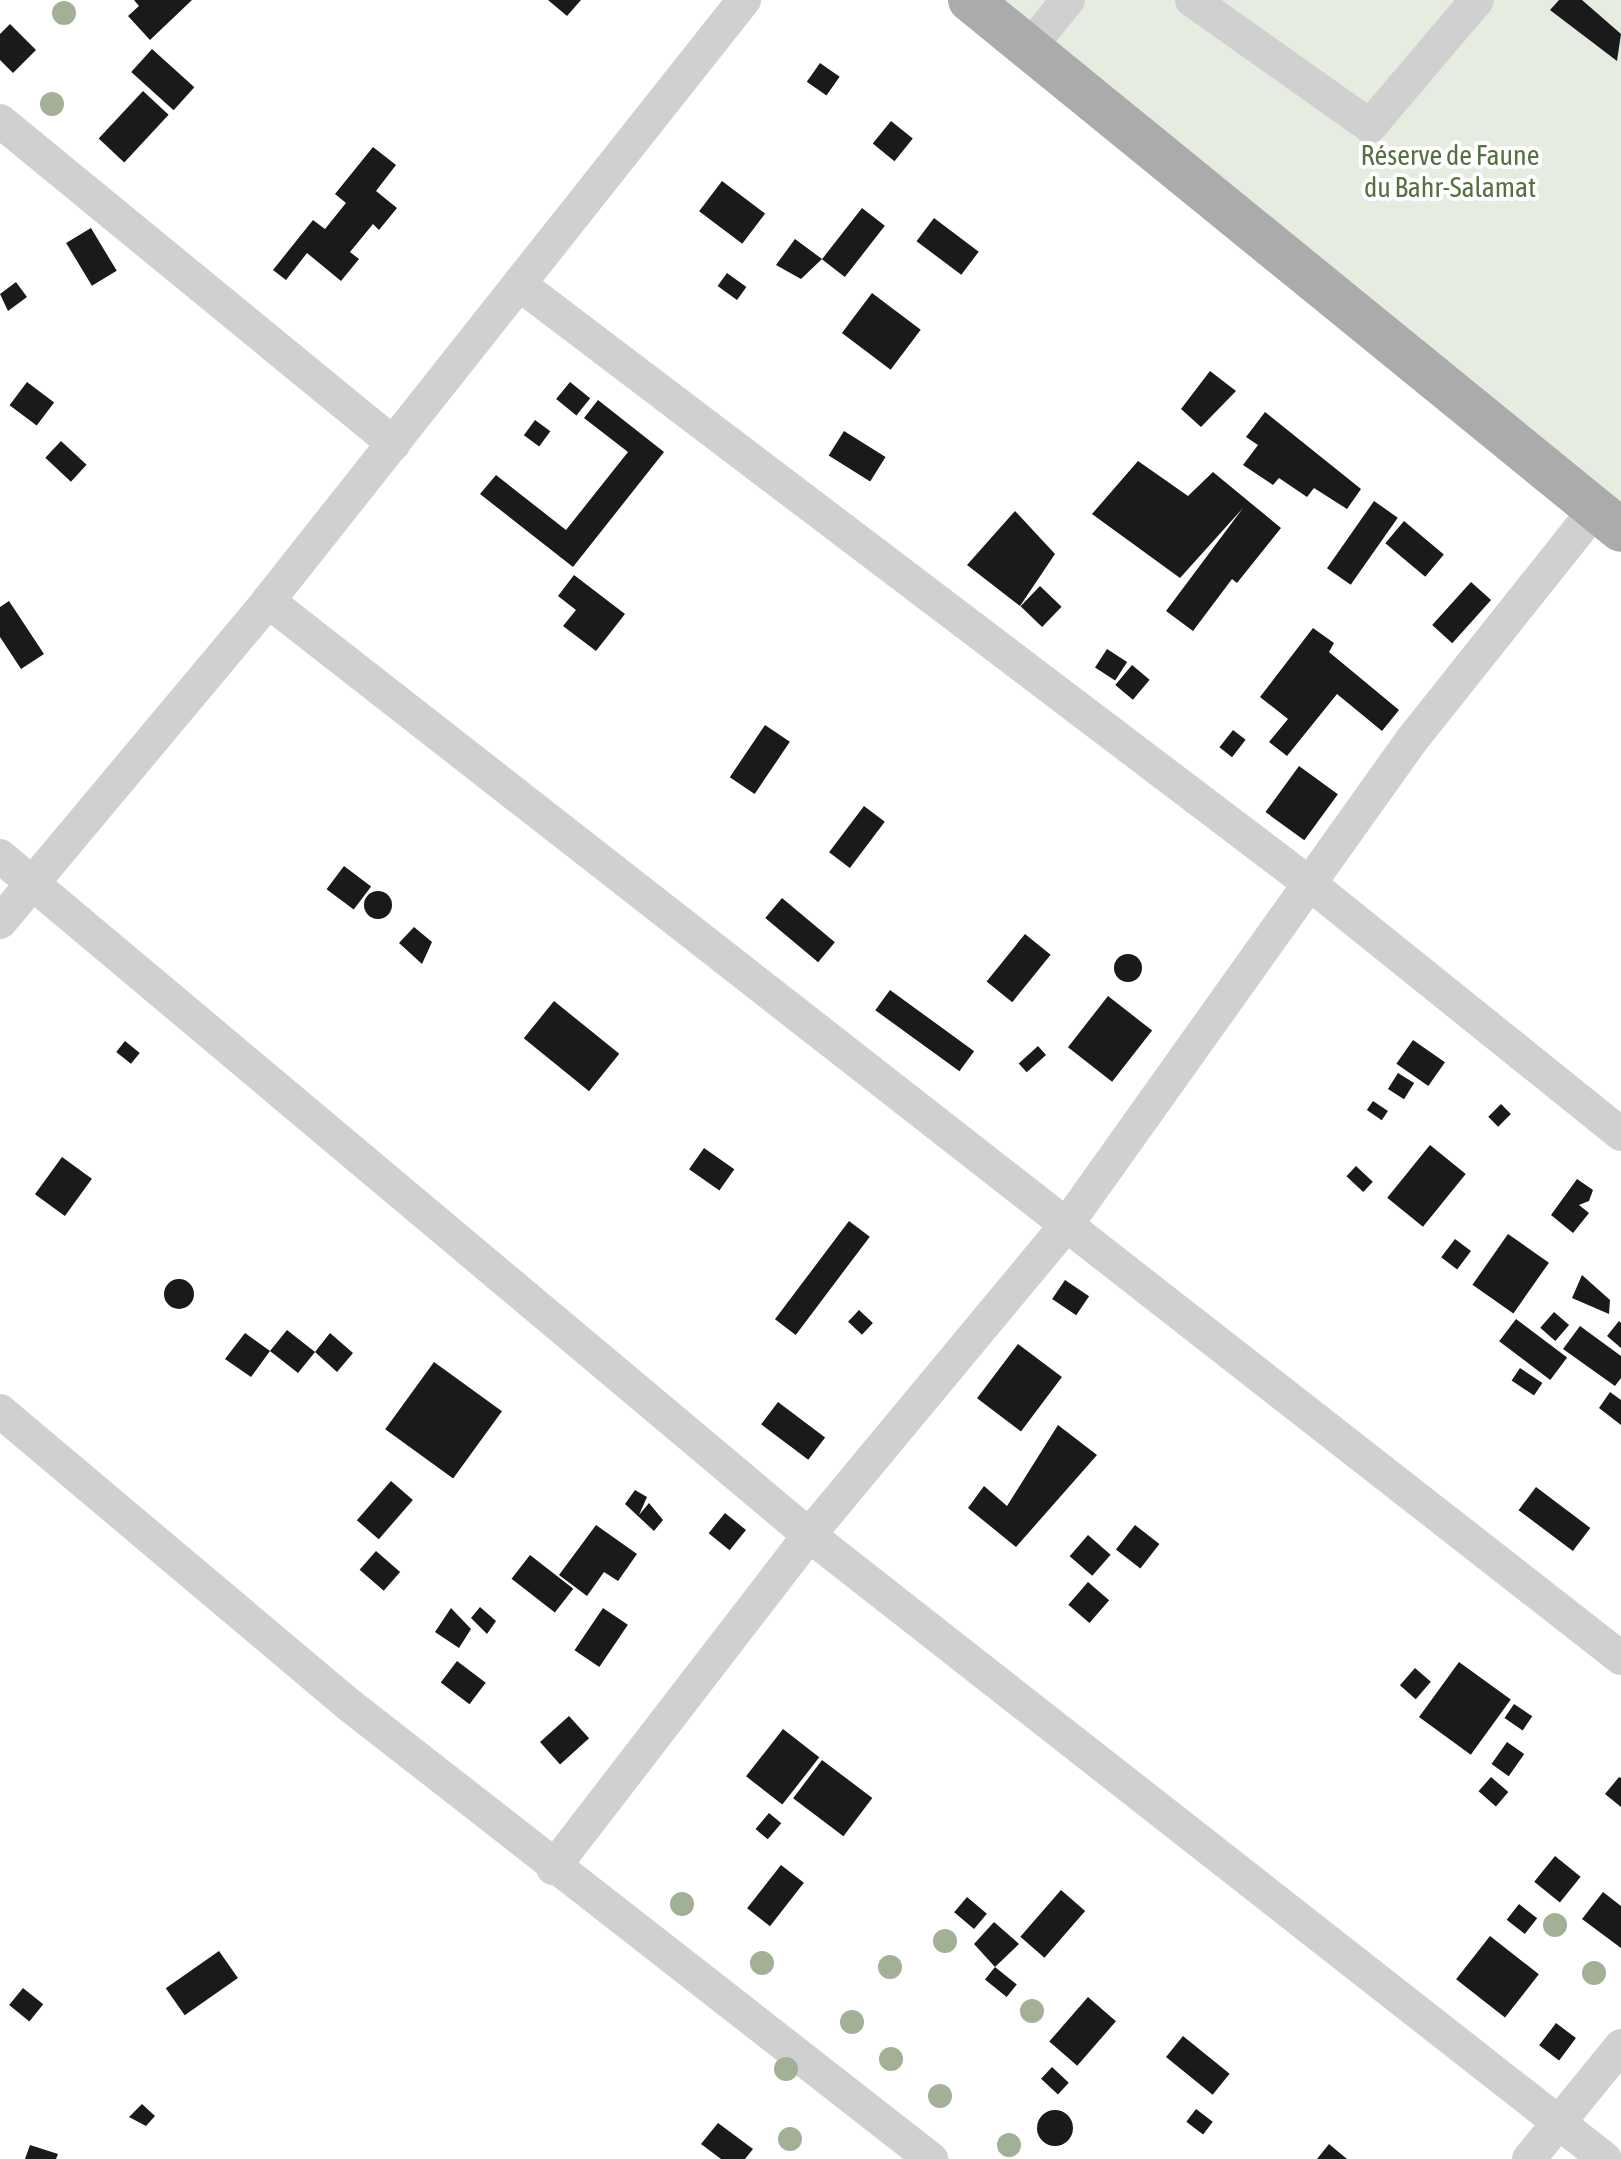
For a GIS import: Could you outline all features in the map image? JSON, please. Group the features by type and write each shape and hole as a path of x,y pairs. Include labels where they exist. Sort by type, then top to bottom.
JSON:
{"main road":[{"path":"970,0 1608,520"}],"street":[{"path":"0,922 268,601 744,0"},
{"path":"1029,48 1068,0"},
{"path":"1192,0 1370,126 1477,0"},
{"path":"0,121 394,444"},
{"path":"519,284 1310,884 1621,1134"},
{"path":"553,1868 809,1535 1067,1224 1411,741 1608,520"},
{"path":"268,601 1621,1658"},
{"path":"0,856 29,886 809,1535 1605,2159"},
{"path":"0,1411 553,1868 931,2159"},
{"path":"1529,2159 1621,2046"}],"green space":[{"name":"Réserve de Faune du Bahr-Salamat","path":"968,0 1621,0 1621,530"}],"building":[{"path":"134,0 192,0 150,40 128,16 139,6"},
{"path":"548,0 581,0 567,16"},
{"path":"1559,0 1582,0 1621,34 1617,61 1550,10"},
{"path":"10,24 36,50 13,73 0,60 0,34"},
{"path":"152,49 194,87 174,110 131,72"},
{"path":"820,63 840,77 826,96 807,82"},
{"path":"143,91 169,115 124,162 99,139"},
{"path":"891,121 913,139 895,161 873,144"},
{"path":"373,147 396,165 376,191 397,208 379,230 373,224 350,252 359,259 341,281 307,253 286,280 273,270 313,220 325,229 346,203 335,194"},
{"path":"722,181 765,213 742,244 699,211"},
{"path":"862,208 885,226 845,277 822,259"},
{"path":"934,218 979,252 961,275 917,241"},
{"path":"91,228 117,271 92,286 66,243"},
{"path":"795,239 822,259 801,279 776,265"},
{"path":"727,273 746,287 737,300 718,286"},
{"path":"16,282 27,297 8,311 0,294"},
{"path":"872,293 921,330 891,370 842,333"},
{"path":"1210,371 1236,391 1201,427 1181,409"},
{"path":"27,382 54,402 37,426 10,405"},
{"path":"570,382 590,398 576,415 556,399"},
{"path":"598,400 664,452 573,567 480,494 496,475 566,530 628,452 584,418"},
{"path":"1265,412 1361,489 1347,509 1314,488 1307,497 1279,478 1273,485 1243,465 1258,445 1246,437"},
{"path":"535,420 550,431 539,447 524,435"},
{"path":"844,431 886,457 870,482 829,456"},
{"path":"61,441 87,465 71,482 45,458"},
{"path":"1138,461 1188,496 1213,472 1281,528 1237,583 1232,579 1193,631 1166,611 1243,508 1180,578 1092,514"},
{"path":"1374,501 1398,518 1351,585 1327,568"},
{"path":"1015,511 1055,554 1020,606 967,565"},
{"path":"1404,521 1444,554 1425,577 1385,543"},
{"path":"574,575 625,614 596,651 563,626 576,610 558,596"},
{"path":"1471,582 1491,600 1452,643 1432,625"},
{"path":"1040,586 1062,607 1042,627 1021,606"},
{"path":"9,601 44,654 21,669 0,637 0,607"},
{"path":"1313,628 1334,643 1329,652 1399,710 1382,731 1337,694 1287,756 1269,742 1288,719 1260,697"},
{"path":"1107,649 1127,662 1115,681 1095,667"},
{"path":"1132,665 1150,680 1133,700 1115,685"},
{"path":"765,725 790,742 755,794 730,777"},
{"path":"1233,730 1246,740 1232,757 1219,747"},
{"path":"1299,766 1338,794 1304,840 1265,812"},
{"path":"864,806 885,822 850,868 829,852"},
{"path":"344,866 371,886 354,910 327,889"},
{"path":"378,891 388,895 392,905 388,915 378,919 368,915 364,905 368,895"},
{"path":"782,898 835,942 818,962 765,918"},
{"path":"414,927 432,942 422,964 399,943"},
{"path":"1025,934 1051,955 1012,1002 987,981"},
{"path":"1128,954 1138,958 1142,968 1138,978 1128,982 1118,978 1114,968 1118,958"},
{"path":"890,990 974,1051 959,1071 875,1010"},
{"path":"1108,996 1152,1030 1112,1082 1068,1047"},
{"path":"554,1001 619,1054 589,1091 524,1038"},
{"path":"1413,1040 1445,1062 1428,1086 1396,1064"},
{"path":"125,1041 140,1053 131,1064 116,1052"},
{"path":"1038,1046 1046,1055 1027,1072 1019,1063"},
{"path":"1398,1073 1414,1083 1404,1099 1388,1089"},
{"path":"1373,1101 1388,1111 1382,1120 1367,1110"},
{"path":"1501,1104 1511,1114 1498,1127 1488,1117"},
{"path":"1430,1145 1466,1174 1423,1227 1387,1198"},
{"path":"704,1148 734,1169 719,1191 689,1169"},
{"path":"62,1157 92,1179 65,1216 35,1194"},
{"path":"1356,1166 1373,1182 1363,1192 1346,1176"},
{"path":"1577,1179 1593,1190 1589,1201 1579,1205 1589,1213 1573,1233 1551,1215"},
{"path":"849,1221 870,1237 796,1335 775,1319"},
{"path":"1508,1234 1549,1263 1513,1313 1472,1285"},
{"path":"1455,1239 1471,1251 1457,1269 1441,1257"},
{"path":"1582,1275 1610,1300 1609,1314 1572,1298"},
{"path":"179,1279 190,1283 194,1294 190,1305 179,1309 168,1305 164,1294 168,1283"},
{"path":"1065,1280 1089,1296 1076,1315 1052,1299"},
{"path":"859,1310 873,1323 862,1335 848,1322"},
{"path":"1554,1312 1569,1325 1555,1341 1540,1328"},
{"path":"1516,1319 1567,1358 1550,1380 1499,1341"},
{"path":"1619,1321 1621,1323 1621,1348 1607,1336"},
{"path":"1580,1326 1621,1356 1621,1378 1615,1386 1563,1349"},
{"path":"287,1330 315,1352 298,1373 270,1351"},
{"path":"245,1333 270,1351 251,1377 225,1359"},
{"path":"330,1333 353,1353 337,1372 315,1352"},
{"path":"1018,1344 1062,1377 1021,1431 977,1398"},
{"path":"434,1362 502,1411 453,1479 385,1429"},
{"path":"1520,1368 1542,1383 1534,1396 1512,1380"},
{"path":"1610,1392 1621,1400 1621,1425 1599,1408"},
{"path":"778,1402 825,1438 808,1460 761,1424"},
{"path":"1058,1425 1097,1455 1016,1547 968,1508 984,1486 1007,1506"},
{"path":"391,1481 413,1500 379,1539 357,1520"},
{"path":"1536,1487 1590,1528 1573,1551 1519,1510"},
{"path":"635,1490 647,1497 639,1515 649,1503 663,1520 654,1531 625,1504"},
{"path":"725,1513 746,1530 730,1550 709,1533"},
{"path":"596,1525 637,1554 618,1581 604,1572 587,1596 559,1575"},
{"path":"1135,1525 1159,1544 1140,1569 1116,1549"},
{"path":"1088,1535 1111,1555 1092,1576 1070,1556"},
{"path":"376,1551 400,1572 384,1591 360,1570"},
{"path":"530,1555 573,1589 555,1613 512,1579"},
{"path":"1088,1582 1109,1600 1089,1623 1068,1605"},
{"path":"480,1607 496,1621 487,1634 471,1618"},
{"path":"451,1608 471,1629 459,1648 435,1632"},
{"path":"603,1608 628,1625 599,1667 574,1650"},
{"path":"457,1661 486,1683 470,1704 441,1683"},
{"path":"1459,1662 1511,1700 1471,1755 1419,1717"},
{"path":"1415,1668 1431,1682 1416,1699 1400,1685"},
{"path":"1514,1704 1532,1716 1523,1730 1504,1718"},
{"path":"569,1716 589,1738 560,1764 540,1742"},
{"path":"783,1729 819,1757 782,1805 746,1776"},
{"path":"1507,1742 1524,1754 1509,1776 1492,1764"},
{"path":"822,1760 872,1798 843,1836 793,1798"},
{"path":"1491,1777 1508,1792 1496,1806 1479,1791"},
{"path":"1621,1778 1621,1807 1605,1794"},
{"path":"769,1813 781,1823 768,1839 756,1829"},
{"path":"1555,1856 1581,1877 1560,1902 1534,1882"},
{"path":"781,1865 804,1883 770,1926 747,1908"},
{"path":"1061,1890 1085,1911 1044,1958 1020,1937"},
{"path":"1603,1892 1621,1906 1621,1948 1582,1919"},
{"path":"967,1897 987,1914 974,1929 954,1912"},
{"path":"1519,1904 1537,1918 1525,1934 1507,1920"},
{"path":"994,1922 1019,1944 995,1967 974,1944"},
{"path":"1490,1936 1539,1974 1505,2018 1456,1979"},
{"path":"219,1951 238,1978 185,2015 166,1988"},
{"path":"995,1967 1017,1985 1007,1997 985,1979"},
{"path":"23,1988 43,2004 29,2021 9,2005"},
{"path":"1088,1997 1116,2021 1077,2066 1049,2042"},
{"path":"1556,2023 1576,2038 1559,2060 1539,2045"},
{"path":"1183,2036 1230,2074 1213,2095 1166,2057"},
{"path":"1052,2067 1069,2083 1058,2094 1041,2079"},
{"path":"142,2104 155,2116 146,2126 129,2117"},
{"path":"1196,2109 1213,2122 1203,2134 1186,2122"},
{"path":"1055,2110 1068,2115 1073,2128 1068,2141 1055,2146 1042,2141 1037,2128 1042,2115"},
{"path":"718,2123 753,2149 745,2159 721,2159 701,2144"},
{"path":"1329,2144 1347,2159 1317,2159"},
{"path":"30,2145 58,2154 56,2159 25,2159"}]}
